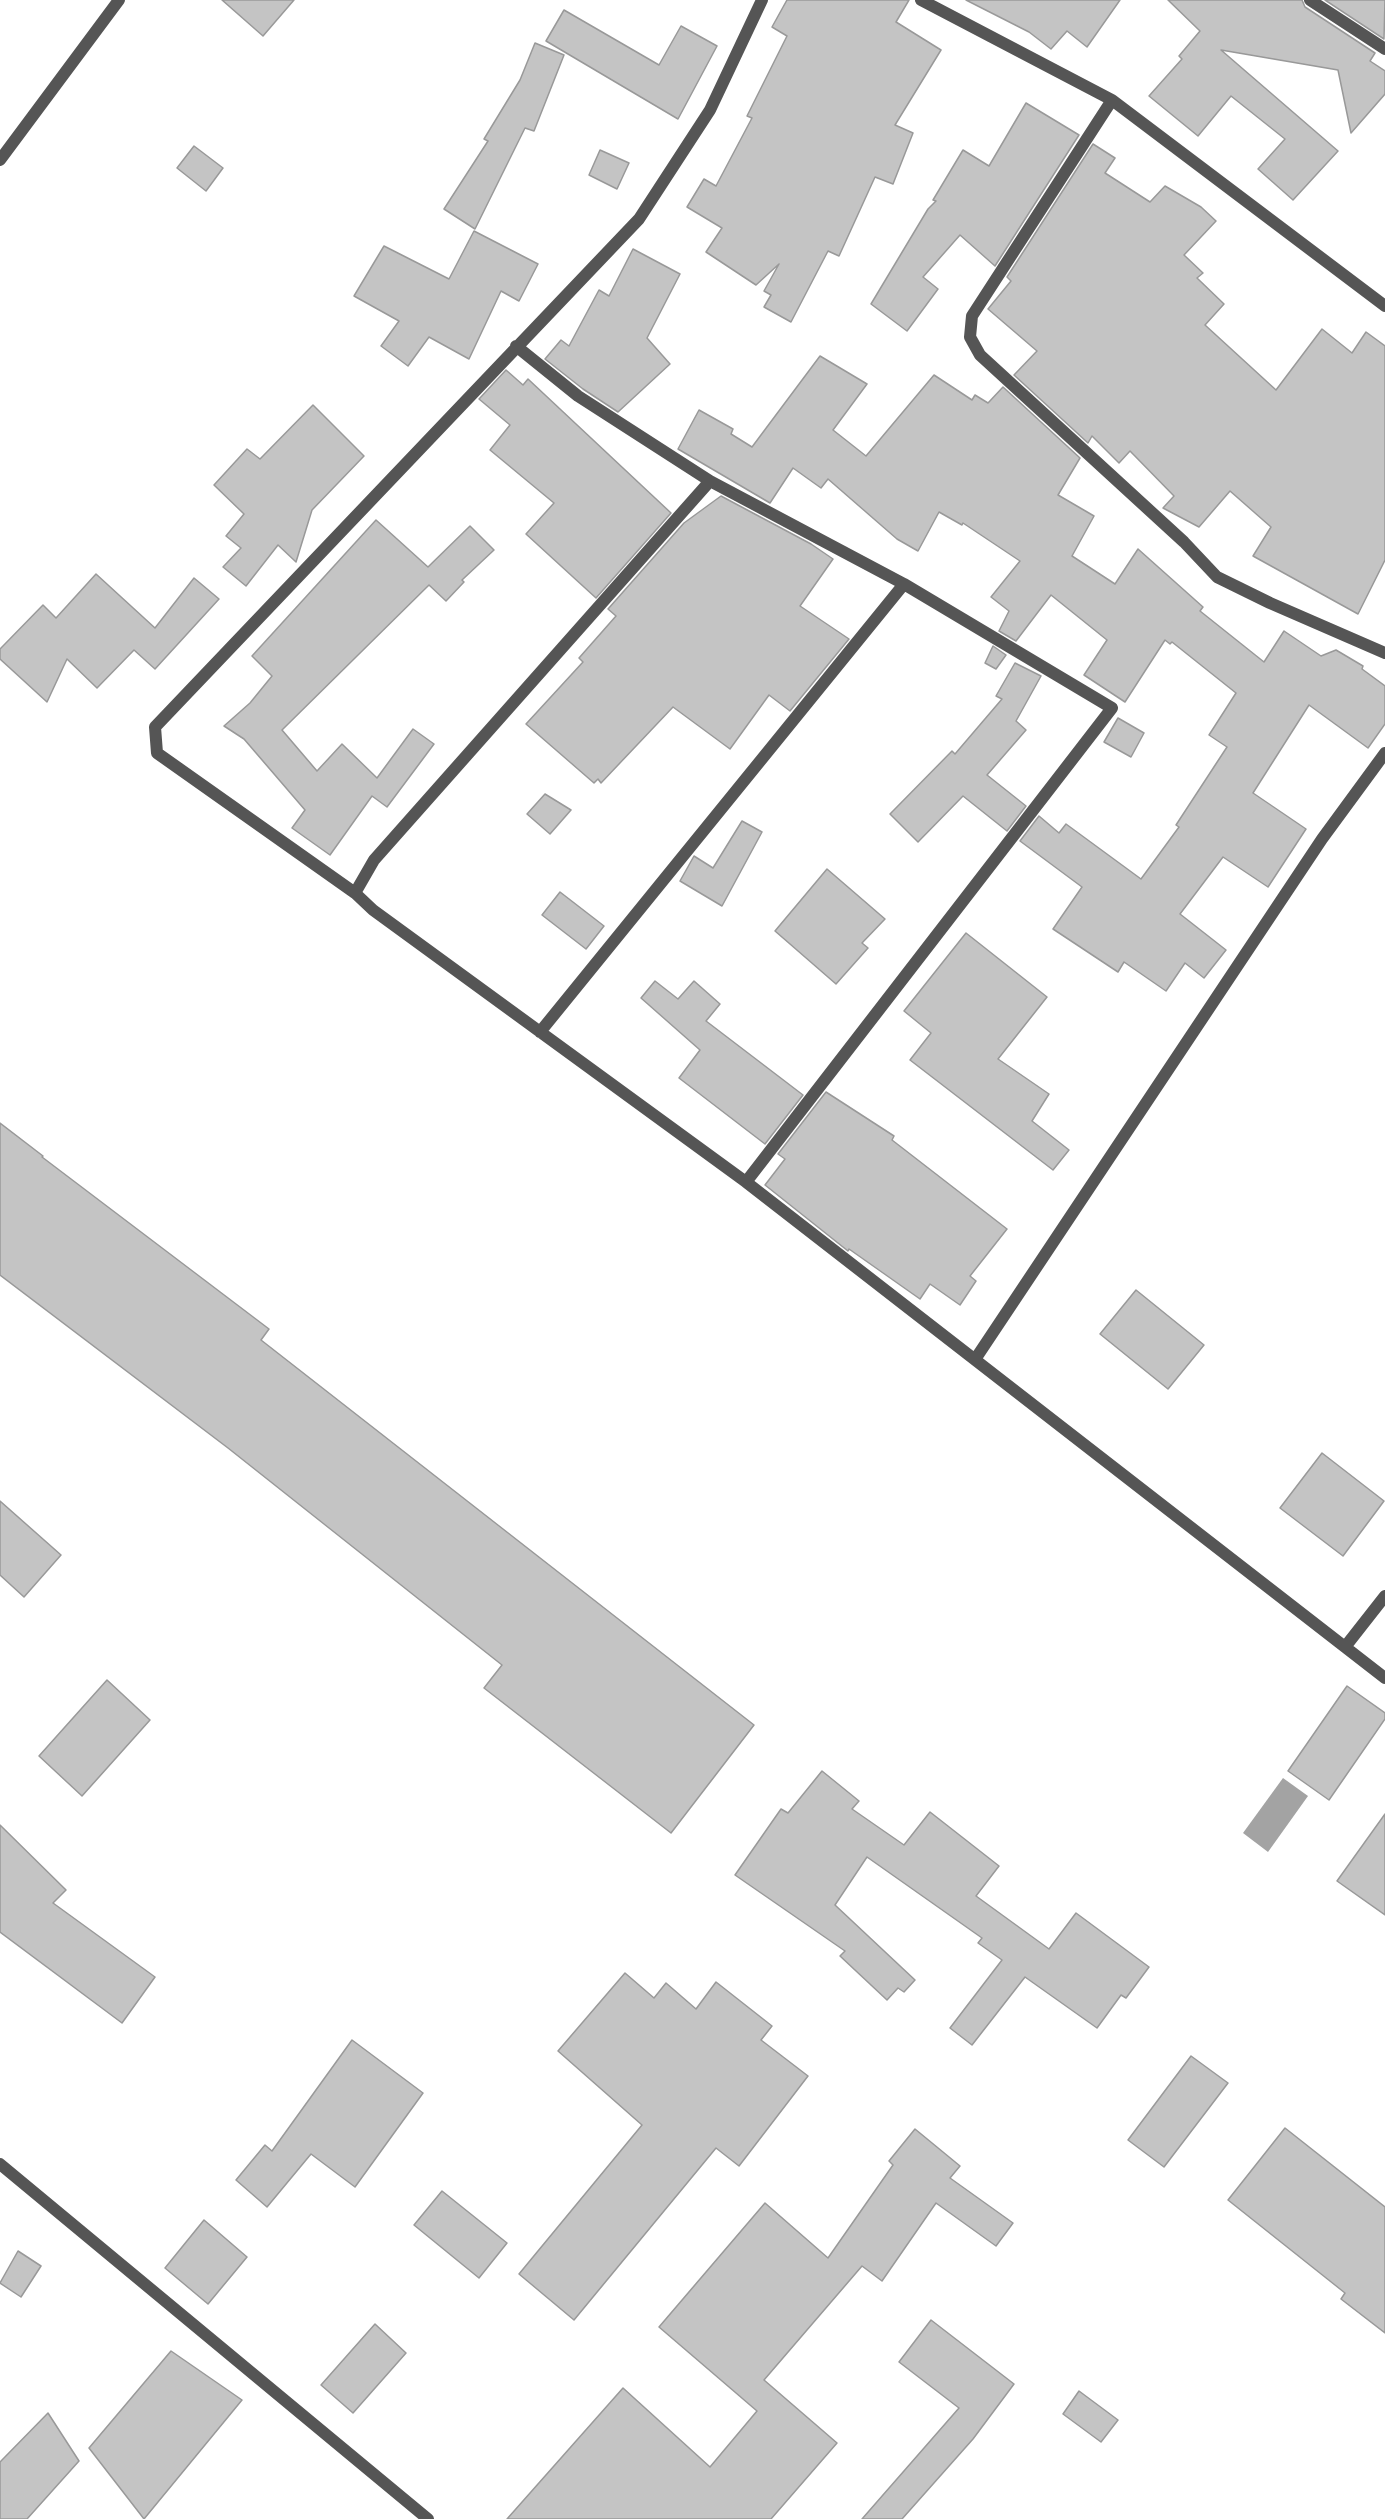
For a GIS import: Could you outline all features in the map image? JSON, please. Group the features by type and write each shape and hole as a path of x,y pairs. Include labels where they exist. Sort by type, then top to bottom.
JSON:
{"street":[{"path":"0,160 120,0"},
{"path":"762,0 710,110 639,219 155,727 157,753 355,892 373,910 746,1182 976,1358 1385,1678"},
{"path":"921,0 1112,100 1385,306"},
{"path":"1310,0 1385,49"},
{"path":"1112,100 972,316 970,337 980,355 1184,542 1217,577 1385,654"},
{"path":"516,346 578,396 710,482 904,584 1112,708 746,1182"},
{"path":"355,892 374,860 710,482"},
{"path":"540,1032 904,584"},
{"path":"976,1358 1322,839 1385,753"},
{"path":"1345,1647 1385,1596"},
{"path":"0,2164 428,2519"}],"shaded area":[{"path":"1283,1778 1308,1796 1268,1852 1243,1833"}],"building":[{"path":"222,0 294,0 263,36"},
{"path":"787,0 909,0 896,22 941,50 895,125 913,133 893,184 875,177 839,256 828,251 791,322 764,307 771,295 764,291 779,264 756,285 706,252 722,228 687,207 704,179 716,186 752,118 747,116 787,36 772,27"},
{"path":"966,0 1120,0 1087,47 1067,31 1051,49 1029,32"},
{"path":"1168,0 1302,0 1305,7 1375,53 1370,61 1385,71 1385,94 1351,133 1338,70 1221,50 1338,151 1293,200 1258,169 1285,139 1231,96 1198,136 1149,96 1182,59 1179,56 1200,31"},
{"path":"1325,0 1385,0 1384,39"},
{"path":"564,10 659,65 681,26 717,46 678,119 546,41"},
{"path":"535,43 564,55 534,131 525,128 475,229 444,209 488,141 484,139 520,80"},
{"path":"1026,103 1079,135 995,266 960,235 923,277 938,289 907,331 871,304 928,209 936,201 933,200 963,150 989,166"},
{"path":"1093,144 1115,158 1105,173 1150,202 1165,186 1201,207 1216,221 1184,255 1203,273 1197,278 1224,304 1205,325 1276,390 1322,329 1352,353 1366,332 1385,346 1385,560 1358,614 1253,556 1271,527 1230,491 1199,527 1163,508 1174,496 1130,451 1119,463 1092,436 1088,443 1014,375 1037,351 988,309 1011,281 1007,277"},
{"path":"194,146 223,168 206,191 177,168"},
{"path":"600,150 629,163 617,189 589,175"},
{"path":"474,231 538,264 519,301 501,291 469,359 429,337 408,366 381,346 399,321 354,296 384,246 449,279"},
{"path":"633,249 680,274 647,338 670,364 618,412 583,389 545,359 561,340 569,346 599,290 609,296"},
{"path":"820,356 867,384 833,430 866,456 934,375 972,400 975,395 988,403 1003,387 1080,458 1058,495 1094,516 1072,556 1115,584 1138,549 1203,607 1200,611 1264,662 1284,631 1321,656 1336,650 1363,666 1362,669 1385,686 1385,724 1368,748 1309,705 1253,793 1306,829 1268,887 1223,857 1180,914 1226,950 1204,978 1185,963 1166,991 1124,962 1118,972 1053,929 1082,887 1020,841 1039,816 1059,833 1066,824 1141,879 1179,827 1176,825 1227,747 1209,735 1236,693 1172,642 1170,644 1165,640 1125,702 1084,675 1107,640 1051,595 1016,641 999,631 1009,611 991,597 1020,561 963,523 962,525 939,512 918,551 897,539 828,479 821,488 793,468 770,503 678,449 699,410 733,429 731,434 752,447"},
{"path":"506,370 523,385 528,379 671,513 596,598 526,534 554,503 490,450 510,425 479,399"},
{"path":"313,405 364,456 312,510 296,562 278,545 246,586 223,567 241,548 226,536 244,514 214,485 247,449 260,459"},
{"path":"721,496 811,544 833,559 800,606 849,639 790,711 769,695 730,749 673,707 601,783 598,779 594,783 526,724 583,662 579,658 616,616 608,609 684,523"},
{"path":"376,520 428,567 470,526 494,550 462,580 464,582 446,601 429,585 282,730 317,771 342,744 377,778 413,729 434,744 387,807 372,796 330,855 292,828 305,810 244,739 224,726 250,703 272,676 252,656"},
{"path":"96,574 155,628 194,578 219,599 155,669 134,650 97,688 67,659 47,702 0,659 0,649 43,605 56,618"},
{"path":"993,646 1006,655 996,669 985,663"},
{"path":"1015,663 1041,676 1016,721 1026,730 987,775 1026,806 1007,831 963,796 918,842 890,814 952,751 955,754 1002,699 996,696"},
{"path":"1118,718 1144,733 1131,757 1104,742"},
{"path":"545,794 571,810 550,834 527,814"},
{"path":"742,821 762,832 722,906 680,881 694,856 713,868"},
{"path":"827,869 885,919 862,943 868,948 836,984 775,931"},
{"path":"560,892 604,926 586,949 542,915"},
{"path":"966,933 1047,997 998,1059 1049,1094 1032,1121 1069,1150 1053,1170 910,1060 931,1033 904,1011"},
{"path":"655,981 678,999 694,981 720,1004 706,1021 803,1095 765,1144 679,1078 700,1050 641,998"},
{"path":"826,1092 894,1136 892,1140 1007,1229 970,1276 976,1281 960,1305 930,1284 920,1299 849,1249 848,1251 765,1185 785,1159 778,1154"},
{"path":"0,1123 269,1329 261,1340 754,1725 671,1833 484,1688 502,1665 228,1448 0,1275"},
{"path":"1136,1290 1204,1345 1168,1389 1100,1334"},
{"path":"1322,1453 1384,1501 1343,1556 1280,1508"},
{"path":"0,1501 61,1555 24,1597 0,1575"},
{"path":"107,1680 150,1720 82,1796 39,1756"},
{"path":"1347,1686 1385,1713 1385,1719 1329,1800 1288,1771"},
{"path":"822,1771 859,1801 852,1809 904,1845 930,1812 999,1866 976,1896 1049,1949 1076,1913 1149,1967 1126,1998 1121,1995 1097,2028 1025,1977 972,2045 950,2028 1002,1960 978,1943 982,1938 867,1857 835,1905 915,1980 904,1992 898,1988 887,2000 840,1956 845,1951 735,1875 781,1809 788,1813"},
{"path":"1385,1814 1385,1915 1337,1881"},
{"path":"0,1825 66,1890 53,1903 155,1977 122,2023 0,1932"},
{"path":"625,1973 654,1998 666,1983 696,2009 716,1982 772,2026 761,2040 808,2076 739,2166 716,2148 574,2320 519,2274 642,2125 558,2051"},
{"path":"352,2040 423,2093 355,2187 311,2154 267,2207 236,2180 265,2145 272,2151"},
{"path":"1191,2056 1228,2083 1164,2167 1128,2140"},
{"path":"1285,2128 1385,2207 1385,2333 1341,2299 1345,2293 1228,2200"},
{"path":"915,2129 960,2166 950,2178 1013,2223 996,2246 936,2203 882,2281 862,2266 764,2380 837,2443 771,2519 507,2519 623,2388 710,2467 757,2411 659,2327 765,2203 828,2258 893,2165 889,2161"},
{"path":"442,2191 507,2243 479,2278 414,2225"},
{"path":"204,2220 247,2257 208,2304 165,2268"},
{"path":"18,2251 41,2266 21,2297 0,2283"},
{"path":"931,2320 1014,2384 973,2439 902,2519 862,2519 959,2408 899,2362"},
{"path":"375,2324 406,2353 353,2413 321,2385"},
{"path":"171,2351 242,2400 144,2519 89,2448"},
{"path":"1079,2391 1118,2420 1101,2442 1063,2414"},
{"path":"48,2413 79,2461 27,2519 0,2519 0,2462"}]}
